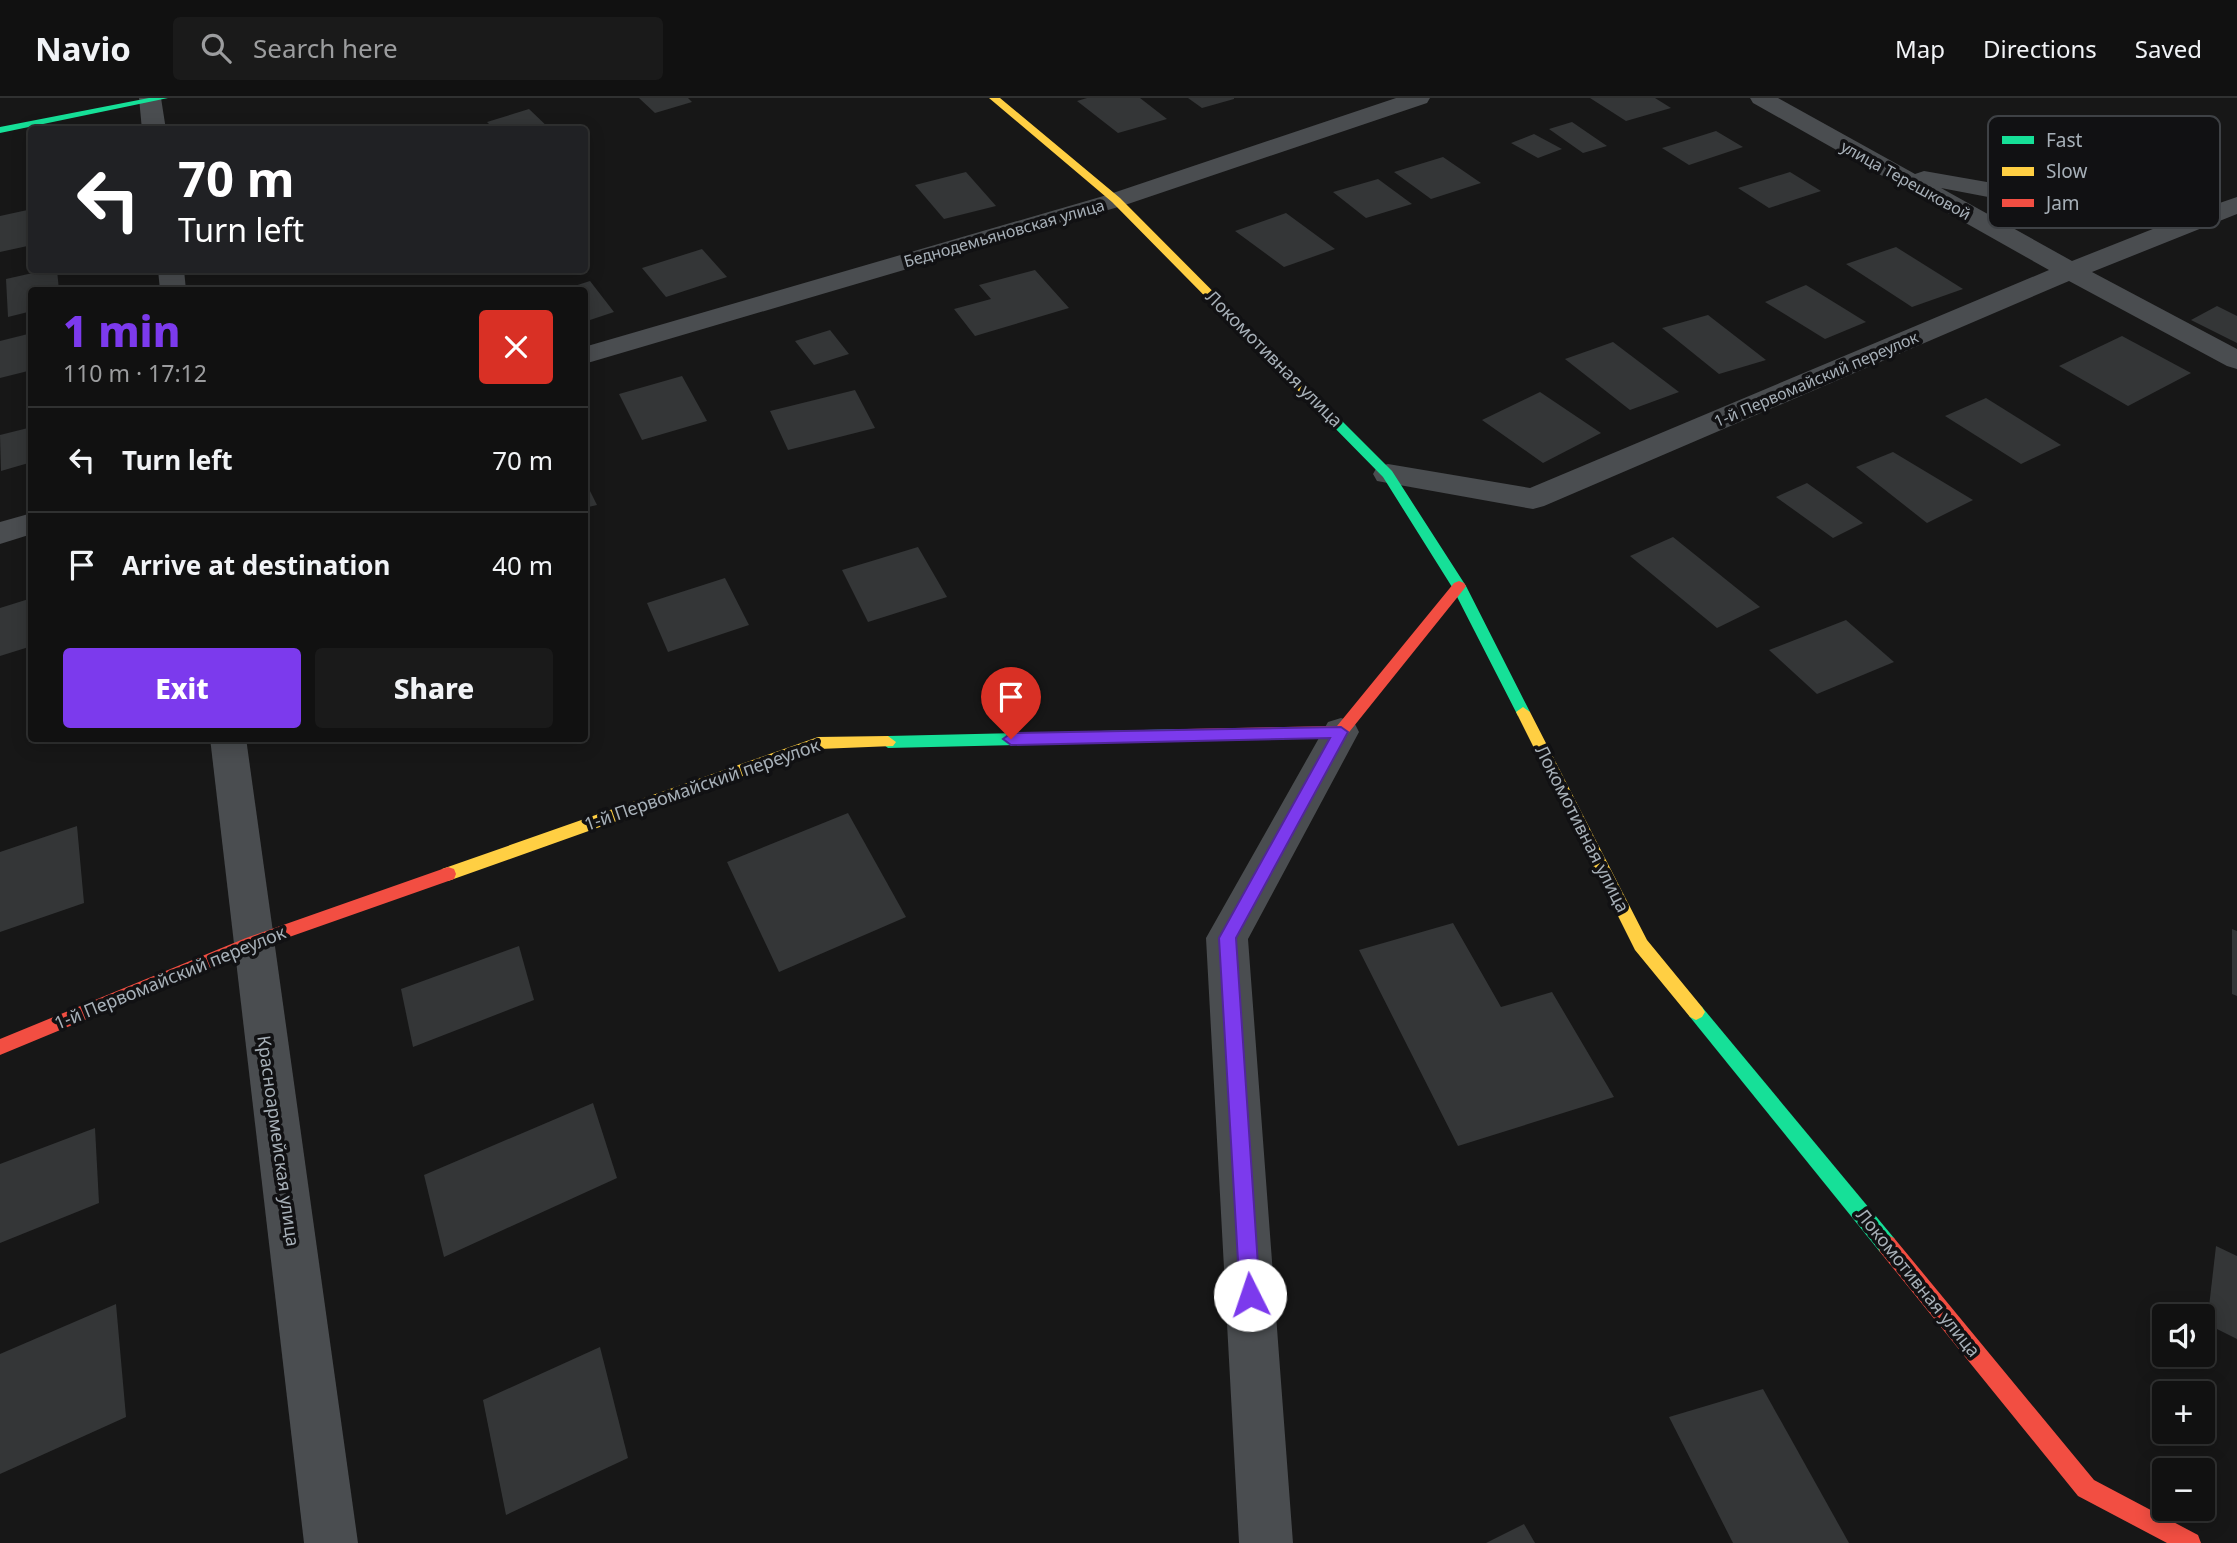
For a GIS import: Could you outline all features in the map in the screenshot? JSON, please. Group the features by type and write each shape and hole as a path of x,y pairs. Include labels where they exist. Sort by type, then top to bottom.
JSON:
{"street":[{"name":"Локомотивная улица","path":"994,98 1116,200 1388,474 1459,586 1641,945 2086,1488 2190,1543"},
{"name":"Беднодемьяновская улица","path":"588,355 1116,200 1419,98"},
{"name":"улица Терешковой","path":"1761,98 1988,225"},
{"path":"0,130 154,99 154,126"},
{"path":"1894,173 1988,190"},
{"name":"улица Терешковой","path":"1993,228 2237,360"},
{"name":"1-й Первомайский переулок","path":"1388,474 1533,499 2070,271 2188,228"},
{"path":"0,533 28,524"},
{"path":"1266,1543 1227,938 1341,732 1459,586"},
{"name":"1-й Первомайский переулок","path":"0,1047 252,943 818,743 1341,732"},
{"name":"Красноармейская улица","path":"228,742 252,943 331,1543"}],"building":[{"path":"639,98 688,98 692,102 655,113"},
{"path":"1087,98 1140,98 1167,119 1118,133 1077,101"},
{"path":"1188,98 1234,98 1234,99 1202,108"},
{"path":"1590,98 1655,98 1671,108 1626,121"},
{"path":"529,109 547,126 491,126 487,122"},
{"path":"1572,122 1607,146 1583,153 1549,129"},
{"path":"1716,131 1743,147 1689,165 1662,148"},
{"path":"1534,134 1562,149 1538,158 1511,143"},
{"path":"1443,157 1481,183 1431,199 1394,172"},
{"path":"966,172 996,206 944,219 915,185"},
{"path":"1790,172 1821,191 1769,208 1738,188"},
{"path":"1378,179 1412,204 1366,218 1333,192"},
{"path":"28,210 28,246 0,252 0,216"},
{"path":"1286,213 1335,249 1284,267 1235,231"},
{"path":"1896,247 1963,289 1912,307 1846,264"},
{"path":"702,249 727,277 666,297 642,268"},
{"path":"1035,270 1069,308 975,336 954,309 991,299 979,285"},
{"path":"33,273 57,273 59,287 28,287 28,312 8,317 6,279"},
{"path":"590,281 614,312 588,321 588,287 571,287"},
{"path":"1806,285 1866,322 1825,339 1765,302"},
{"path":"2217,306 2237,316 2237,343 2191,320"},
{"path":"1708,315 1766,360 1719,374 1662,328"},
{"path":"830,330 849,354 814,365 795,341"},
{"path":"28,334 28,371 0,378 0,341"},
{"path":"2122,336 2191,373 2128,406 2059,366"},
{"path":"1613,342 1679,392 1630,410 1565,359"},
{"path":"682,376 707,421 642,440 619,394"},
{"path":"855,390 875,428 788,450 770,411"},
{"path":"1540,392 1601,433 1543,463 1482,420"},
{"path":"1986,398 2061,445 2021,464 1945,416"},
{"path":"28,428 28,463 1,471 0,435"},
{"path":"1893,452 1973,500 1927,523 1856,467"},
{"path":"1807,483 1863,523 1833,538 1776,497"},
{"path":"588,487 597,505 588,507"},
{"path":"1673,537 1760,607 1717,628 1630,556"},
{"path":"918,547 947,597 868,622 842,570"},
{"path":"725,578 749,625 668,652 647,603"},
{"path":"28,599 28,647 0,656 0,608"},
{"path":"1846,620 1894,662 1817,694 1769,650"},
{"path":"848,813 906,917 779,972 727,862"},
{"path":"77,826 84,903 0,932 0,852"},
{"path":"1453,923 1501,1007 1552,992 1614,1097 1458,1146 1359,950"},
{"path":"2232,929 2237,931 2237,996 2232,994"},
{"path":"519,946 534,1000 413,1047 401,989"},
{"path":"593,1103 617,1178 444,1257 424,1175"},
{"path":"95,1128 99,1203 0,1243 0,1164"},
{"path":"2216,1246 2237,1256 2237,1339 2215,1328 2215,1304 2209,1304"},
{"path":"116,1304 126,1417 0,1474 0,1354"},
{"path":"600,1347 628,1458 506,1515 483,1400"},
{"path":"1763,1389 1849,1543 1733,1543 1669,1417"},
{"path":"1524,1524 1535,1543 1486,1543"}],"traffic: fast":[{"path":"0,130 163,98"},
{"path":"1326,412 1388,474 1459,586 1523,712"},
{"path":"888,742 1186,735"},
{"path":"1696,1012 1887,1245"}],"traffic: slow":[{"path":"994,98 1116,200 1326,412"},
{"path":"1523,712 1641,945 1696,1012"},
{"path":"448,874 818,743 888,742"}],"traffic: jam":[{"path":"1186,735 1341,732 1459,586"},
{"path":"0,1047 252,943 448,874"},
{"path":"1887,1245 2086,1488 2190,1543"}],"route":[{"path":"1011,739 1341,732 1227,938 1250,1295"}]}
